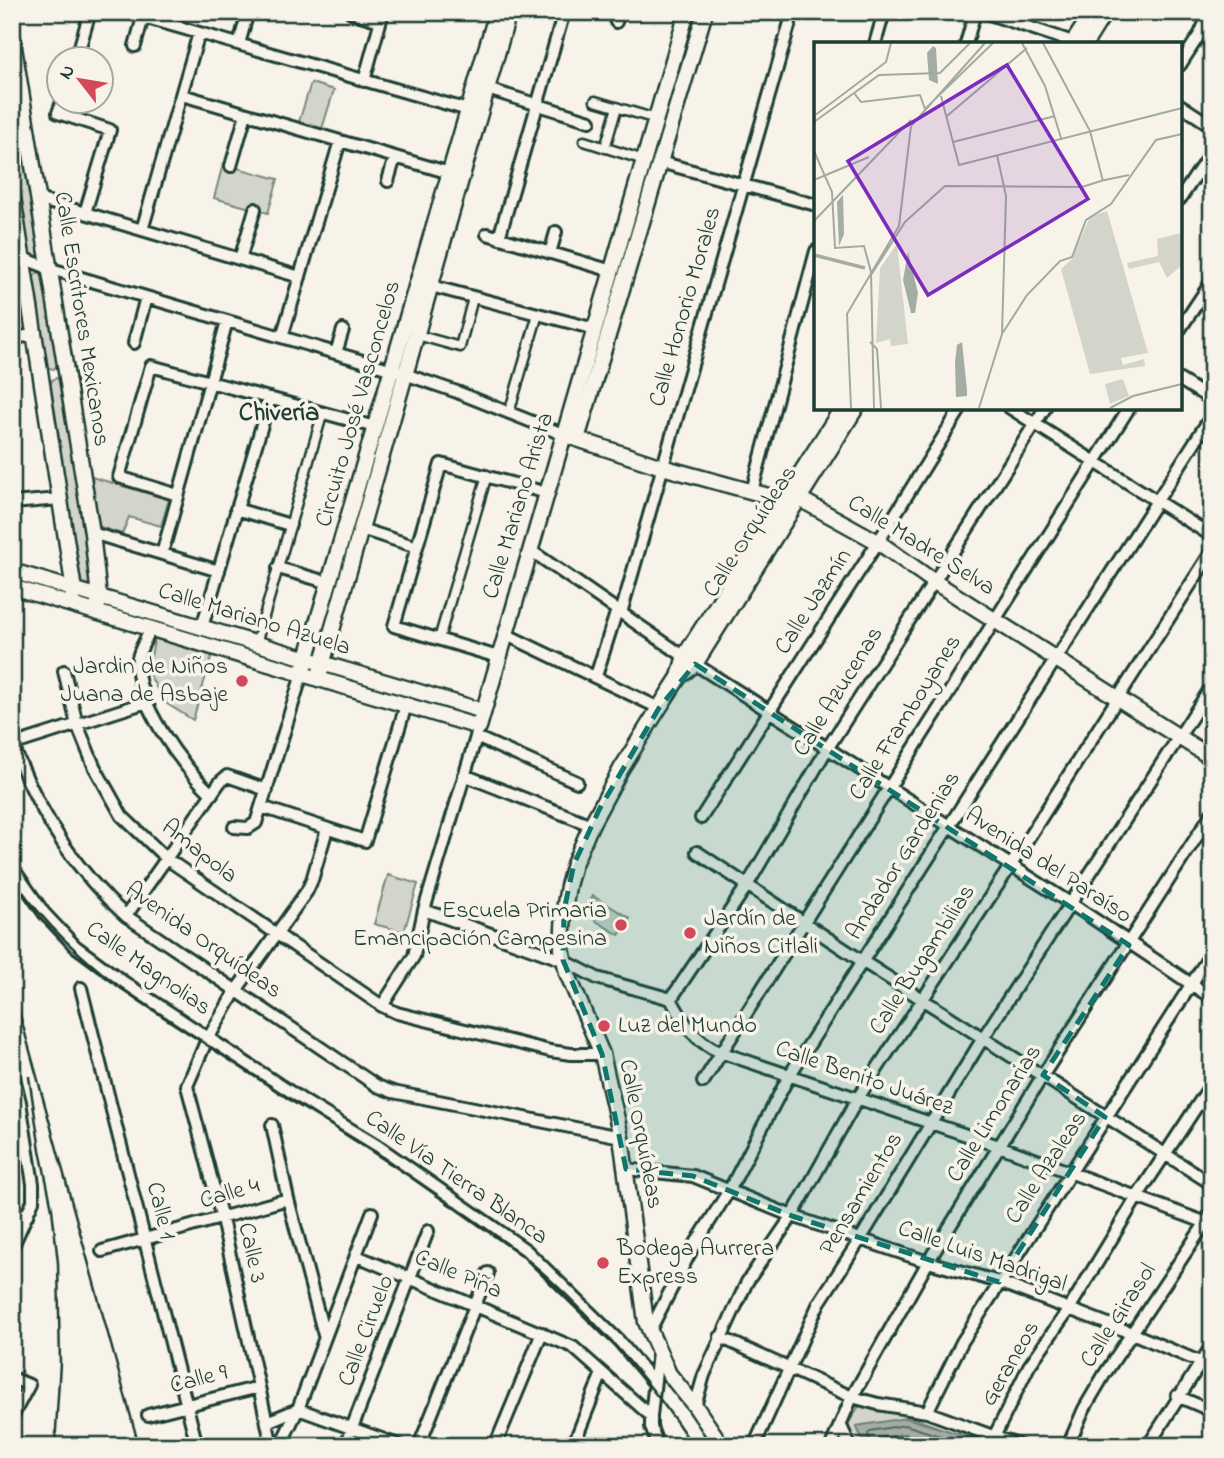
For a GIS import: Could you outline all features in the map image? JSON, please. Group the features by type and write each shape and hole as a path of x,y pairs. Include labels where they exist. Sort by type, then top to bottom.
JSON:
{"street":[{"path":"80,46 90,12"},
{"path":"239,44 248,12"},
{"path":"351,12 382,17 364,80"},
{"name":"Circuito José Vasconcelos","path":"318,679 361,529 450,173 497,12"},
{"name":"Circuito José Vasconcelos","path":"262,807 375,427 417,335 509,12"},
{"path":"499,238 564,12"},
{"name":"Calle Mariano Arista","path":"571,437 595,329 687,12"},
{"name":"Calle Mariano Arista","path":"382,1006 414,956 424,910 547,493 571,437 660,162 705,12"},
{"name":"Calle Honorio Morales","path":"596,676 619,611 662,467 793,12"},
{"path":"876,42 884,12"},
{"path":"967,42 975,12"},
{"path":"983,12 1074,42"},
{"path":"1078,42 1093,12"},
{"path":"1078,42 1105,12"},
{"path":"1182,62 1210,12"},
{"path":"135,46 135,14 468,110"},
{"path":"142,230 200,33"},
{"name":"Calle Escritores Mexicanos","path":"12,35 17,94 51,269 92,533 98,604"},
{"path":"487,89 590,121"},
{"path":"182,95 450,173"},
{"path":"595,101 656,119"},
{"path":"605,148 617,107"},
{"path":"1182,107 1212,126"},
{"path":"231,166 246,114"},
{"path":"67,116 110,130 85,213"},
{"path":"282,337 340,141"},
{"path":"584,141 644,160"},
{"path":"1182,196 1212,151"},
{"path":"388,181 395,157"},
{"path":"660,162 814,204"},
{"name":"Calle Escritores Mexicanos","path":"12,191 18,258 35,335 72,596"},
{"path":"38,199 300,277"},
{"path":"240,259 255,209"},
{"path":"550,253 556,232"},
{"path":"487,234 612,271"},
{"path":"18,258 399,372 571,437 662,467 783,500 800,499"},
{"path":"752,491 814,258"},
{"path":"1182,326 1212,281"},
{"path":"431,286 595,329"},
{"path":"134,343 146,297"},
{"path":"417,335 460,347 473,298"},
{"path":"509,413 538,314"},
{"path":"162,554 227,321"},
{"path":"336,353 343,330"},
{"path":"12,338 35,335"},
{"path":"178,495 119,477 151,366 375,427"},
{"path":"41,374 67,370"},
{"path":"1182,381 1212,400"},
{"path":"202,627 270,398"},
{"name":"Calle Orquídeas","path":"690,659 800,499 841,410"},
{"name":"Calle Orquídeas","path":"722,1446 669,1374 646,1322 621,1137 602,1054 563,960 562,931 574,864 621,769 680,677 783,500 854,410"},
{"name":"Calle Jazmín","path":"701,818 960,410"},
{"path":"1013,410 1212,536"},
{"name":"Calle Azucenas","path":"671,999 748,884 827,748 1044,410"},
{"name":"Calle Framboyanes","path":"703,1082 1128,410"},
{"path":"256,644 323,412"},
{"name":"Andador Gardenias","path":"650,1330 691,1251 730,1189 789,1076 1212,415"},
{"path":"498,657 394,626 441,464 547,493"},
{"path":"439,639 487,475"},
{"path":"12,503 60,499"},
{"name":"Calle Madre Selva","path":"800,499 878,542 933,581 1212,758"},
{"path":"236,509 290,525"},
{"path":"361,529 417,547"},
{"path":"92,533 219,571"},
{"name":"Avenida del Paraíso","path":"530,550 769,711 1070,903 1129,945 1212,998"},
{"name":"Calle Bugambilias","path":"695,1406 720,1336 747,1282 792,1216 858,1098 1212,551"},
{"path":"278,568 330,583"},
{"name":"Calle Mariano Azuela","path":"12,571 98,604 202,627 484,711"},
{"name":"Calle Mariano Azuela","path":"12,587 72,596"},
{"name":"Calle Mariano Azuela","path":"98,604 151,628 406,705 477,732"},
{"path":"151,628 139,656 138,674 147,702 171,747 193,777 212,794"},
{"path":"505,634 659,708"},
{"name":"Amapola","path":"64,670 77,724 94,766 122,816 167,859 382,1006 397,1013 550,1051 602,1054"},
{"path":"1179,739 1212,686"},
{"path":"12,744 147,702"},
{"path":"234,827 247,828 256,823 262,807 365,841 406,705"},
{"path":"477,732 578,782"},
{"name":"Pensamientos","path":"754,1446 819,1303 983,1038 1179,739"},
{"name":"Avenida Orquídeas","path":"12,744 30,787 66,849 83,874 126,916 377,1086 393,1092 621,1137"},
{"path":"464,775 591,825"},
{"path":"126,916 220,782 227,776 267,790"},
{"name":"Calle Limonarias","path":"831,1446 852,1397 928,1262 1043,1075 1212,813"},
{"path":"208,1038 235,992 312,880 327,829"},
{"path":"697,852 802,923 1212,1184"},
{"name":"Calle Magnolias","path":"12,867 44,914 75,946 208,1038"},
{"path":"424,910 563,960 597,978 671,999"},
{"name":"Calle Azaleas","path":"927,1412 962,1342 999,1282 1212,953"},
{"name":"Calle 1","path":"81,988 197,1446"},
{"name":"Calle Benito Juárez","path":"671,999 694,1036 720,1052 1210,1220"},
{"name":"Calle 3","path":"208,1038 187,1086 222,1219 272,1446"},
{"name":"Calle Vía Tierra Blanca","path":"208,1038 377,1146 526,1250 620,1341 654,1383"},
{"path":"12,1070 33,1184 33,1201 12,1248"},
{"name":"Geraneos","path":"720,1336 852,1397 927,1412 995,1435 1029,1366 1069,1309 1137,1197 1212,1083"},
{"path":"12,1125 25,1130"},
{"name":"Calle 3","path":"272,1125 288,1199 324,1335"},
{"name":"Calle Luis Madrigal","path":"626,1169 682,1173 730,1189 792,1216 928,1262 999,1282 1200,1362"},
{"name":"Calle 4","path":"102,1251 288,1199"},
{"path":"12,1211 27,1216"},
{"path":"280,1446 298,1409 372,1213"},
{"name":"Calle Girasol","path":"1068,1446 1084,1409 1210,1220"},
{"name":"Calle Ciruelo","path":"345,1446 428,1231"},
{"name":"Calle Piña","path":"357,1256 573,1347 651,1416"},
{"path":"419,1446 488,1273"},
{"path":"495,1446 542,1333"},
{"path":"1148,1446 1177,1396 1212,1345"},
{"path":"656,1445 651,1416 659,1353"},
{"path":"573,1446 602,1373"},
{"path":"12,1378 29,1385 12,1417"},
{"name":"Calle 9","path":"148,1415 259,1387"},
{"path":"1177,1396 1212,1411"},
{"path":"267,1422 298,1409 401,1446"},
{"path":"841,1426 850,1446"},
{"path":"995,1435 1020,1446"}],"highlighted area":[{"path":"695,664 1129,945 1043,1075 1105,1117 999,1282 792,1216 693,1176 626,1169 602,1054 563,960 564,910 574,864 600,808 659,708"}],"shaded area":[{"path":"311,83 334,90 321,132 298,125"},
{"path":"12,110 20,113 39,255 35,259 28,255 12,148"},
{"path":"223,164 278,179 268,213 214,198"},
{"path":"38,272 45,275 59,362 54,369 46,364 32,278"},
{"path":"52,380 62,380 93,585 88,590 81,588 78,579 49,389"},
{"path":"88,476 169,499 161,526 129,517 122,534 97,526"},
{"path":"155,636 212,655 193,720 164,702 148,672"},
{"path":"388,875 418,884 404,932 374,924"},
{"path":"593,896 630,918 619,935 583,913"},
{"path":"859,1406 889,1409 990,1446 850,1446 843,1433"}],"water":[{"path":"906,1418 990,1446 866,1446 856,1426"}],"railway":[{"path":"12,876 60,936 118,985 181,1029 420,1183 484,1227 544,1274 624,1355 660,1399 693,1446"},
{"path":"12,986 139,1446"},
{"path":"29,1077 52,1209 58,1263 60,1363 55,1446"}],"place":[{"name":"Jardin de Niños Juana de Asbaje","path":"242,681"},
{"name":"Escuela Primaria Emancipación Campesina","path":"621,925"},
{"name":"Jardín de Niños Citlali","path":"690,933"},
{"name":"Luz del Mundo","path":"604,1026"},
{"name":"Bodega Aurrera Express","path":"603,1263"}],"district":[{"name":"Chivería","path":"279,414"}]}
